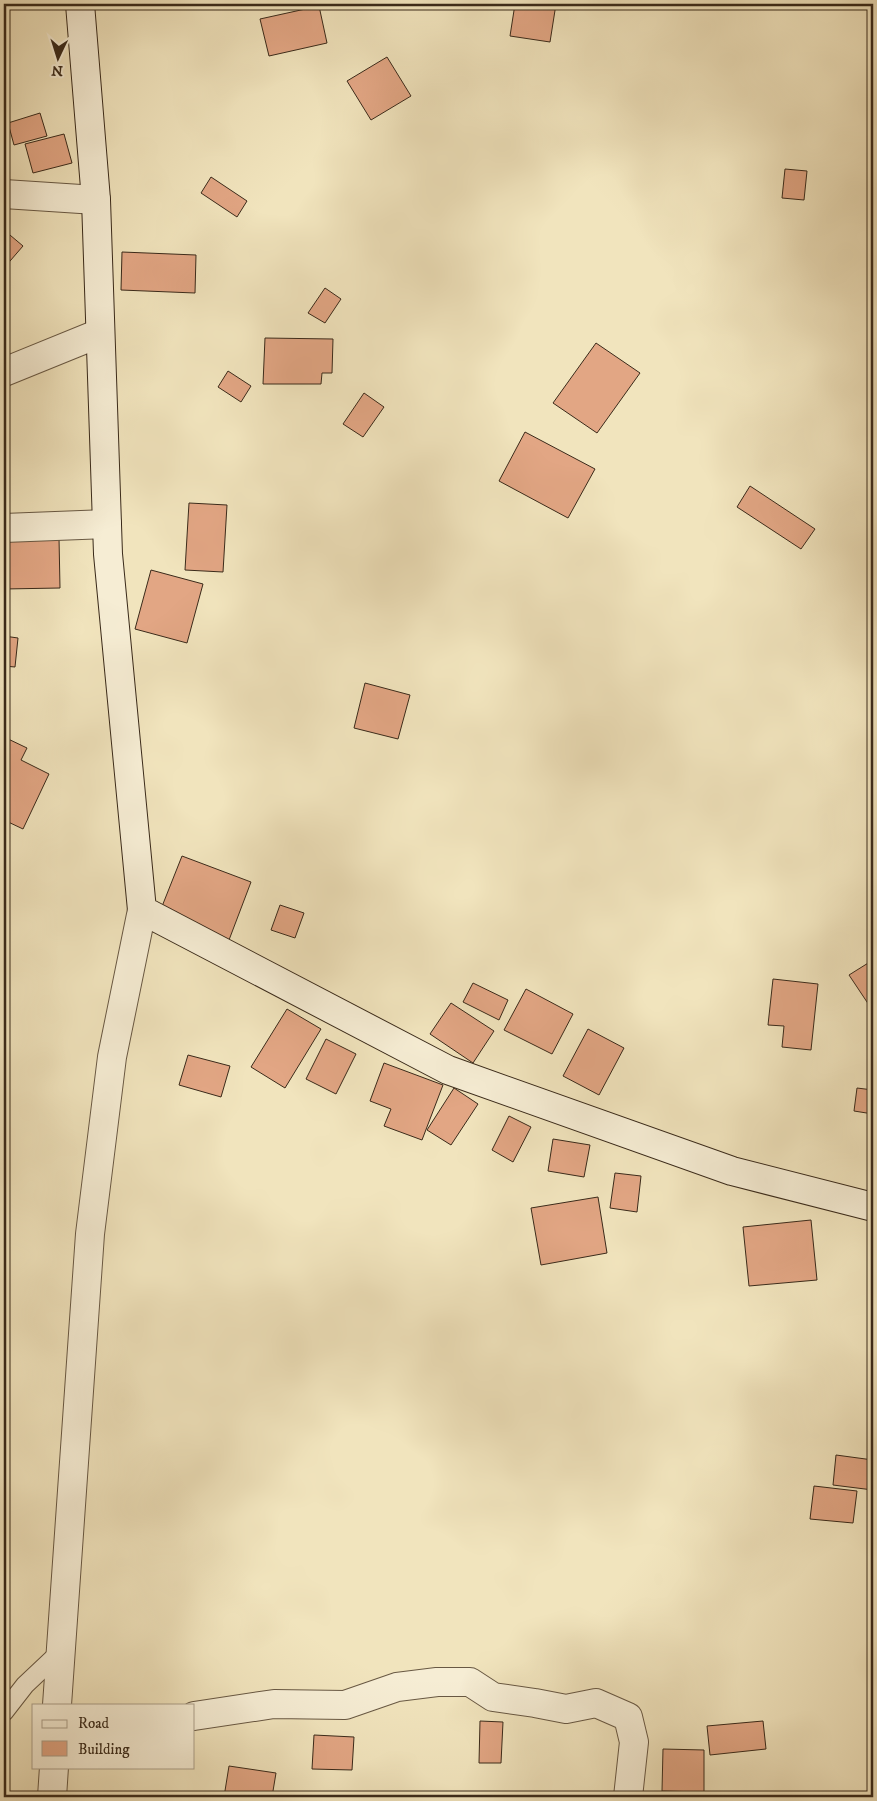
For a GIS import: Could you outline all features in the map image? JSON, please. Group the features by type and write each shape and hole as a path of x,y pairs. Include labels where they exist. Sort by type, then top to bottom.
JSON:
{"street":[{"path":"57,1704 90,1234 112,1056 142,910 109,564 96,200 80,4"},
{"path":"4,194 96,200"},
{"path":"4,372 100,333"},
{"path":"4,528 107,524"},
{"path":"142,910 448,1070 732,1171 873,1207"},
{"path":"195,1716 274,1704 345,1705 397,1687 437,1682 470,1682 493,1698 535,1702 566,1709 596,1703 628,1717 634,1742 628,1797"},
{"path":"52,1797 54,1768"}],"lane":[{"path":"4,1712 25,1684 60,1652"}],"building":[{"path":"515,4 556,4 550,42 510,36"},
{"path":"319,6 327,43 269,56 260,19"},
{"path":"387,57 411,96 371,120 347,81"},
{"path":"40,113 47,136 14,145 8,123"},
{"path":"64,134 72,163 33,173 25,144"},
{"path":"785,169 807,171 804,200 782,198"},
{"path":"211,177 247,201 237,217 201,193"},
{"path":"4,230 23,246 4,268"},
{"path":"122,252 196,255 195,293 121,290"},
{"path":"325,288 341,299 325,323 308,313"},
{"path":"265,338 333,339 332,373 322,373 321,384 263,384"},
{"path":"596,343 640,373 597,433 553,403"},
{"path":"228,371 251,386 241,402 218,387"},
{"path":"364,393 384,407 363,437 343,424"},
{"path":"525,432 595,469 568,518 499,481"},
{"path":"750,486 815,529 801,549 737,507"},
{"path":"189,503 227,505 223,572 185,570"},
{"path":"59,538 60,588 4,589 4,539"},
{"path":"151,570 203,584 187,643 135,629"},
{"path":"4,636 18,638 15,667 4,666"},
{"path":"365,683 410,695 398,739 354,728"},
{"path":"4,737 27,748 21,760 49,774 23,829 4,820"},
{"path":"182,856 251,882 229,940 159,914"},
{"path":"280,905 304,913 295,938 271,930"},
{"path":"873,960 873,1011 849,975"},
{"path":"773,979 818,984 811,1050 782,1047 784,1026 768,1025"},
{"path":"473,983 508,1000 499,1020 463,1002"},
{"path":"526,989 573,1014 552,1054 504,1030"},
{"path":"451,1003 494,1031 473,1063 430,1034"},
{"path":"287,1009 321,1029 285,1088 251,1067"},
{"path":"588,1029 624,1048 599,1095 563,1076"},
{"path":"326,1039 356,1054 336,1094 306,1079"},
{"path":"188,1055 230,1066 221,1097 179,1085"},
{"path":"384,1063 443,1085 422,1140 384,1126 391,1109 370,1101"},
{"path":"454,1088 478,1104 451,1145 427,1130"},
{"path":"857,1088 873,1090 873,1114 854,1111"},
{"path":"509,1116 531,1127 513,1162 492,1150"},
{"path":"553,1139 590,1145 584,1177 548,1171"},
{"path":"868,1150 873,1150 873,1191 868,1191"},
{"path":"615,1173 641,1176 637,1212 610,1208"},
{"path":"598,1197 607,1253 541,1265 531,1208"},
{"path":"811,1220 817,1280 749,1286 743,1227"},
{"path":"836,1455 873,1460 873,1490 833,1485"},
{"path":"814,1486 857,1491 853,1523 810,1519"},
{"path":"480,1721 503,1722 501,1763 479,1763"},
{"path":"763,1721 766,1749 710,1755 707,1726"},
{"path":"314,1735 354,1737 352,1770 312,1769"},
{"path":"663,1749 704,1750 704,1792 662,1791"},
{"path":"229,1766 276,1773 272,1797 224,1797"},
{"path":"345,1795 373,1796 373,1797 345,1797"}]}
